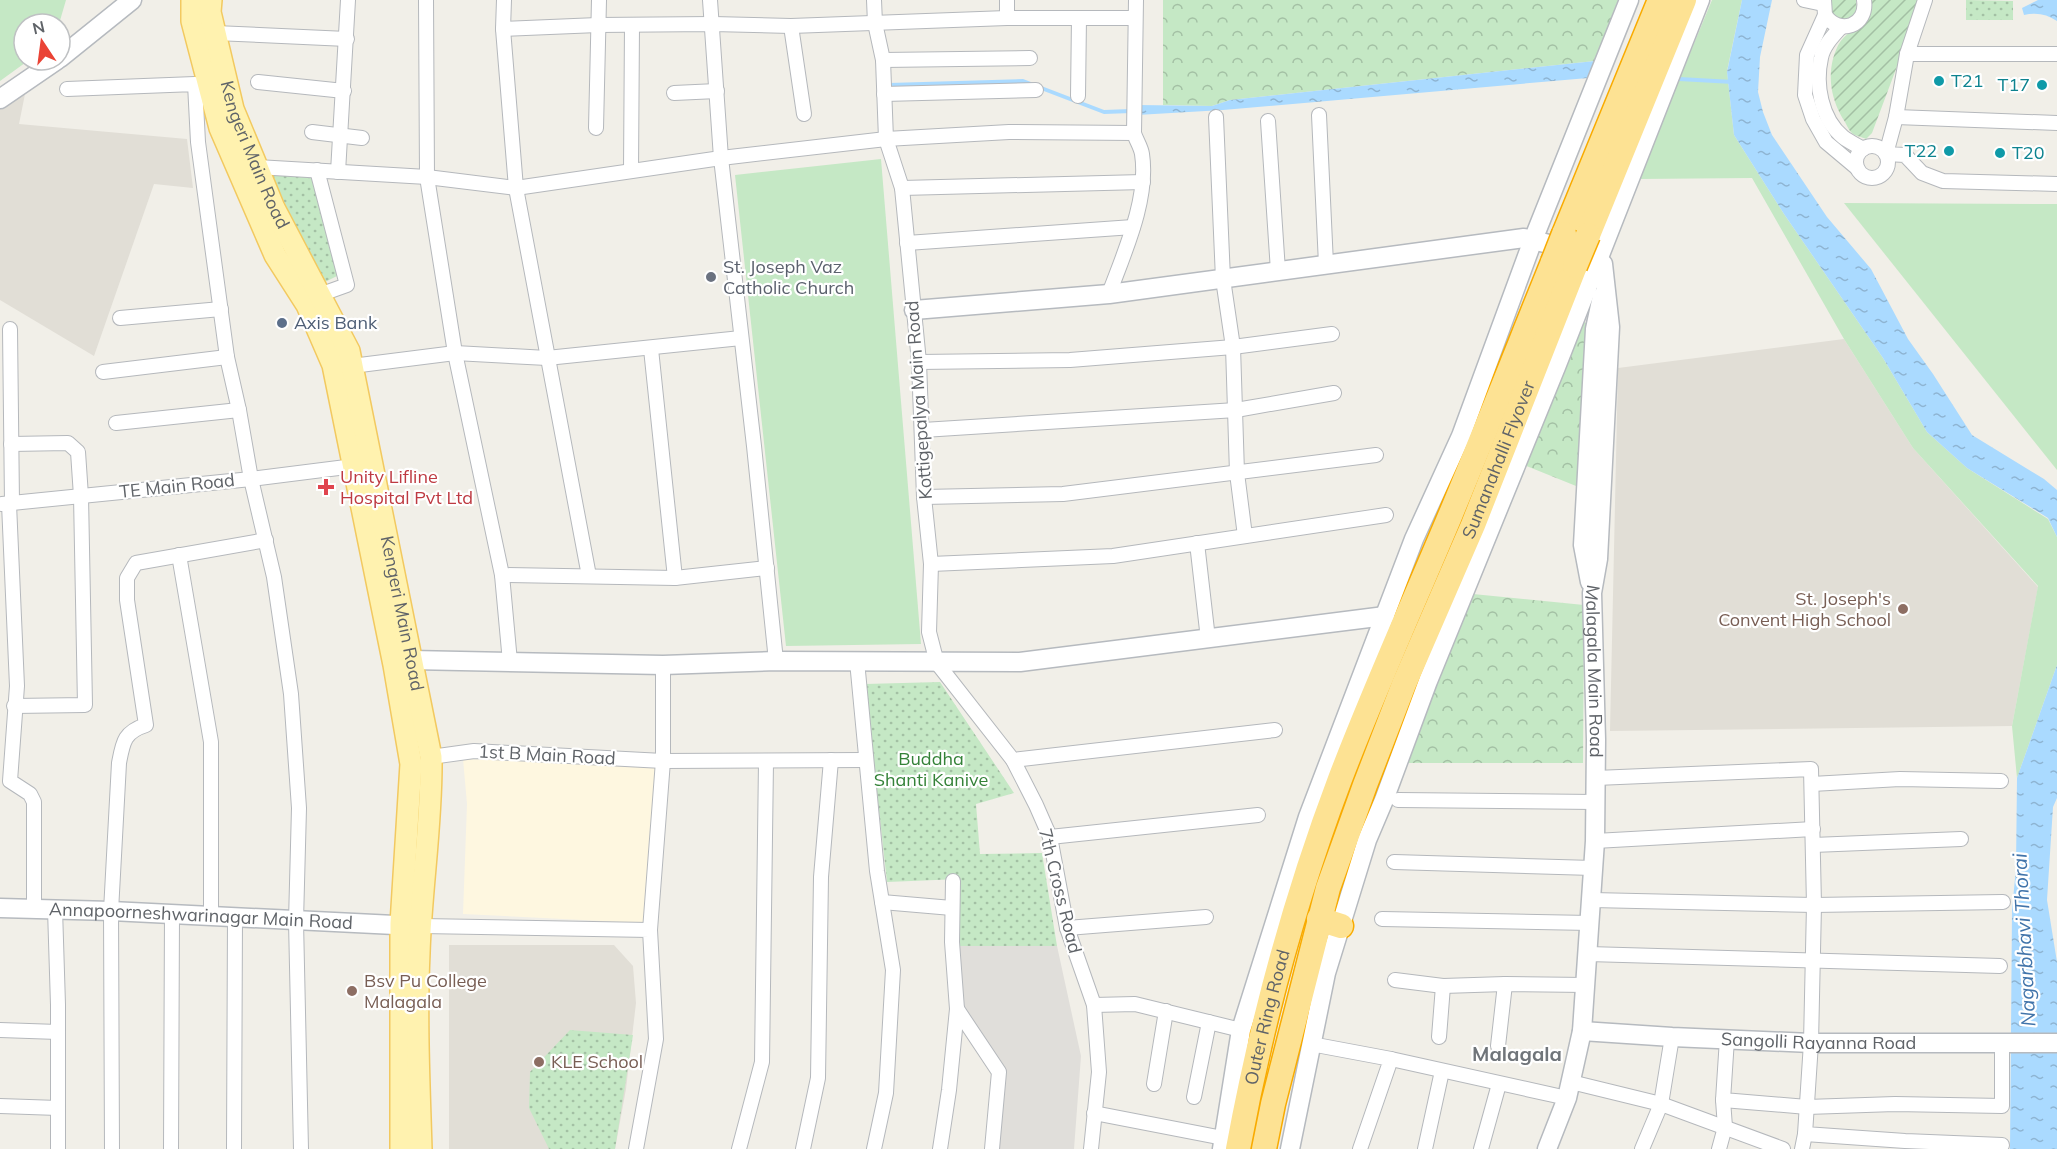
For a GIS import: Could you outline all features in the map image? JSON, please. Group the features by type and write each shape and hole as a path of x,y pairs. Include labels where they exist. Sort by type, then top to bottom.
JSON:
{"highway":[{"name":"Sumanahalli Flyover","path":"1296,883 1449,518 1564,264 1660,0"},
{"name":"Sumanahalli Flyover","path":"1576,234 1684,0"},
{"name":"Sumanahalli Flyover","path":"1330,923 1328,888 1400,694 1473,525 1564,264"},
{"name":"Outer Ring Road","path":"1228,1145 1247,1100 1296,883"},
{"name":"Outer Ring Road","path":"1264,1149 1273,1104 1330,923"}],"main road":[{"name":"Kengeri Main Road","path":"192,0 192,21 201,82 275,255 307,305 333,365 363,464 432,757 432,796 411,925 417,1009 421,1149"},
{"name":"Kengeri Main Road","path":"211,0 210,12 233,109 274,208 349,351 352,366 363,464 411,764 411,925 401,1149"}],"street":[{"path":"72,48 132,0"},
{"path":"338,172 348,0"},
{"path":"426,0 426,177 455,353 502,575 510,662"},
{"path":"504,0 502,29 516,188 589,576"},
{"path":"596,128 600,0"},
{"path":"710,0 721,158 776,661"},
{"name":"Kottigepalya Main Road","path":"874,0 875,23 883,60 886,139 902,188 919,362 924,497 931,564 929,632 937,663"},
{"path":"1007,0 1007,18"},
{"path":"1109,294 1133,227 1143,182 1142,153 1134,133 1136,0"},
{"path":"1094,1113 1228,1145 1241,1030 1296,883 1308,817 1414,539 1461,436 1533,240 1629,0"},
{"path":"1290,1149 1326,973 1330,923 1384,800 1428,681 1599,260 1700,0"},
{"path":"1804,0 1824,6"},
{"path":"1864,0 1864,13 1860,19 1854,24 1841,27 1821,57 1819,92 1826,116 1841,136 1868,147 1878,147 1886,154 1905,156 1922,173 1943,181 2057,184"},
{"path":"1824,6 1807,56 1805,95 1813,119 1826,142 1869,178 1880,177 1889,164 1886,154 1896,117 1907,54 1926,0"},
{"path":"1824,6 1828,20 1841,27"},
{"path":"502,29 598,25 791,26 1007,18 1135,18"},
{"path":"1078,96 1079,18"},
{"path":"631,170 632,25"},
{"path":"791,26 804,114"},
{"path":"215,33 347,39"},
{"path":"1907,54 2057,54"},
{"path":"883,60 1030,58"},
{"path":"0,99 40,72"},
{"path":"67,89 201,82 198,142 227,357 251,479 274,577 291,694 299,808 296,921 301,1149"},
{"path":"258,82 344,91"},
{"path":"674,93 717,90"},
{"path":"884,94 1036,90"},
{"path":"1319,115 1326,264"},
{"path":"1216,117 1223,279 1233,347 1237,473 1245,536"},
{"path":"1857,168 1856,158 1896,117 2057,123"},
{"path":"1268,121 1278,271"},
{"path":"312,132 362,138"},
{"path":"257,167 426,177 516,188 721,158 886,139 1009,132 1134,133"},
{"path":"317,170 347,285 319,295"},
{"path":"902,188 1143,182"},
{"path":"907,243 1133,227"},
{"path":"914,310 1109,294 1524,238 1586,253 1599,260"},
{"name":"Malagala Main Road","path":"1548,1149 1569,1090 1582,1031 1592,900 1596,778 1592,592 1583,545 1595,329 1605,284 1603,264 1599,260"},
{"path":"120,318 221,309"},
{"path":"10,329 11,444 7,504 17,686 10,781 30,794 34,802 34,909"},
{"path":"919,362 1071,360 1233,347 1332,334"},
{"path":"352,366 455,353 547,358 741,338"},
{"path":"651,349 675,578"},
{"path":"103,372 227,357"},
{"path":"922,430 1236,410 1334,393"},
{"path":"116,423 239,410"},
{"path":"11,444 68,443 78,452 85,705 14,706"},
{"path":"924,497 1063,494 1376,455"},
{"name":"TE Main Road","path":"7,504 251,479 363,464"},
{"path":"931,564 1113,556 1386,515"},
{"path":"112,1149 111,911 121,752 123,740 135,728 146,725 127,600 127,578 136,563 266,540"},
{"path":"1197,543 1208,639"},
{"path":"179,555 211,742 211,915"},
{"path":"502,575 675,578 767,568"},
{"path":"411,660 663,665 776,661 1020,662 1385,616"},
{"path":"857,661 865,760 882,902 893,970 886,1093 874,1149"},
{"name":"7th Cross Road","path":"937,663 1013,760 1050,837 1067,928 1094,1005 1099,1071 1090,1149"},
{"path":"641,1146 656,1039 650,930 663,761 663,665"},
{"path":"1013,760 1275,730"},
{"name":"1st B Main Road","path":"432,757 474,751 663,761 865,760"},
{"path":"803,1149 818,1078 821,877 831,760"},
{"path":"739,1149 762,1062 766,762"},
{"path":"1596,778 1811,769 1813,962 1811,1043 1802,1149"},
{"path":"1812,784 1900,779 2001,781"},
{"path":"1398,800 1595,802"},
{"path":"1050,837 1258,815"},
{"path":"1595,841 1813,829"},
{"path":"1813,845 1961,839"},
{"path":"1394,862 1593,868"},
{"path":"940,1149 949,1090 957,1008 952,942 953,881"},
{"path":"1592,900 1814,905 2003,902"},
{"path":"882,902 952,908"},
{"name":"Annapoorneshwarinagar Main Road","path":"0,908 411,925"},
{"path":"55,909 58,1149"},
{"path":"171,1149 172,914"},
{"path":"234,1149 235,917"},
{"path":"1067,928 1206,917"},
{"path":"1382,919 1590,923"},
{"path":"411,925 650,930"},
{"path":"1588,954 2000,966"},
{"path":"1395,980 1443,986 1586,985"},
{"path":"1498,1046 1505,984"},
{"path":"1439,1037 1443,986"},
{"path":"1094,1005 1135,1004 1241,1030"},
{"path":"957,1008 999,1072 992,1149"},
{"path":"1154,1084 1166,1011"},
{"path":"1194,1097 1209,1022"},
{"path":"0,1030 58,1032"},
{"name":"Sangolli Rayanna Road","path":"1582,1031 1672,1038 1811,1043 2057,1043"},
{"path":"1642,1149 1661,1104 1672,1038"},
{"path":"1719,1149 1725,1126 1723,1100 1727,1039"},
{"path":"1723,1100 1807,1107 1895,1104 2002,1106 2005,1043"},
{"path":"1311,1044 1391,1059 1499,1084 1569,1090 1661,1104 1783,1149"},
{"path":"1360,1149 1391,1059"},
{"path":"1425,1149 1442,1071"},
{"path":"1481,1149 1499,1084"},
{"path":"0,1106 58,1108"},
{"path":"1805,1134 2002,1145"}],"shaded area":[{"path":"26,89 19,124 187,139 193,188 154,184 94,356 0,300 0,108"},
{"path":"1844,339 1913,448 2038,587 2012,726 1610,731 1618,368"},
{"path":"463,759 632,764 656,768 643,923 463,914 467,804"},
{"name":"KLE School","path":"449,945 614,945 633,966 636,1003 626,1089 615,1149 449,1149"},
{"path":"959,946 1057,946 1081,1056 1074,1149 998,1149 1004,1071 960,1006"}],"green space":[{"path":"0,0 66,0 62,12 12,12 12,72 0,81"},
{"path":"1163,0 1618,0 1595,61 1230,100 1212,106 1163,105"},
{"path":"1712,0 1742,0 1727,71 1734,135 1784,214 1883,358 1927,432 1967,468 2048,519 2057,537 2057,665 2017,778 2012,726 2038,586 1913,448 1844,339 1752,178 1638,179"},
{"path":"1830,0 1856,0 1857,11 1848,18 1839,18 1831,14"},
{"path":"1872,0 1922,0 1872,133 1866,139 1853,134 1840,114 1833,96 1831,68 1841,41 1868,19"},
{"path":"1966,0 2013,1 2013,20 1966,20"},
{"path":"881,159 921,644 786,646 735,175"},
{"path":"312,174 341,274 321,284 272,175"},
{"path":"1844,203 2057,204 2057,470"},
{"path":"1580,322 1588,323 1581,488 1524,465"},
{"path":"1473,594 1584,605 1583,763 1404,763"},
{"name":"Buddha Shanti Kanive","path":"940,682 1014,793 976,804 980,854 1042,853 1057,946 959,946 960,879 887,882 865,684"},
{"path":"570,1030 633,1035 615,1149 549,1149 529,1108 530,1072"}],"water":[{"path":"1742,0 1772,0 1760,57 1758,92 1772,135 1827,217 1871,269 1908,339 1972,435 2044,479 2057,490 2057,537 2048,518 1967,468 1927,432 1883,358 1784,214 1734,135 1727,72"},
{"path":"2038,0 2057,0 2057,21 2041,14 2024,15 2022,8"},
{"path":"1595,61 1588,78 1223,110 1137,115 1138,105 1212,106 1230,100"},
{"name":"Nagarbhavi Thorai","path":"2057,665 2057,798 2053,807 2047,900 2057,962 2057,1149 2010,1149 2012,910 2016,868 2017,778"}],"waterway":[{"path":"1679,79 1733,82"},
{"path":"889,85 1023,81 1104,112 1131,111"}],"place":[{"name":"T21","path":"1939,81"},
{"name":"T17","path":"2042,85"},
{"name":"T22","path":"1949,151"},
{"name":"T20","path":"2000,153"},
{"name":"St. Joseph Vaz Catholic Church","path":"711,277"},
{"name":"Axis Bank","path":"282,323"},
{"name":"Unity Lifline Hospital Pvt Ltd","path":"326,487"},
{"name":"St. Joseph's Convent High School","path":"1903,609"},
{"name":"Bsv Pu College Malagala","path":"352,991"},
{"name":"KLE School","path":"539,1062"}],"district":[{"name":"Malagala","path":"1517,1054"}]}
